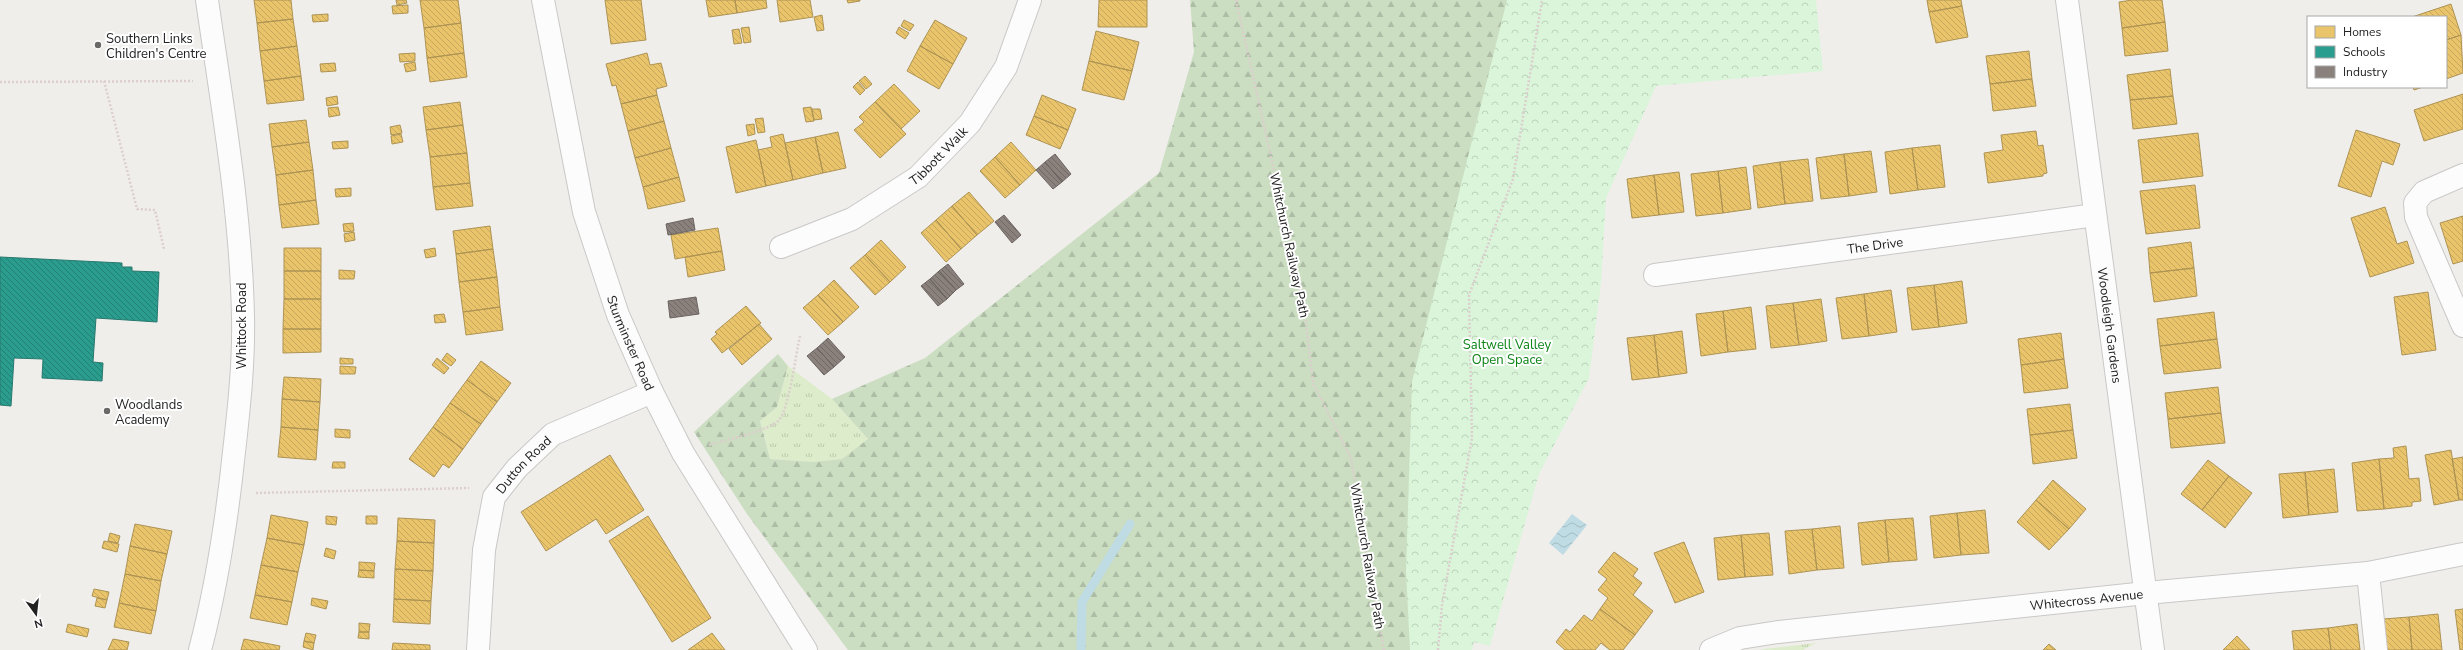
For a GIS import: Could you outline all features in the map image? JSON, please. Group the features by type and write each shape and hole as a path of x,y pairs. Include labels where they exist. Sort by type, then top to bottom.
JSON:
{"street":[{"name":"Whittock Road","path":"200,650 211,606 230,494 239,408 243,318 237,206 207,0"},
{"name":"Sturminster Road","path":"543,0 584,212 618,316 652,392 683,453 806,650"},
{"name":"Tibbott Walk","path":"781,246 852,219 918,177 970,123 1002,73 1030,0"},
{"name":"Woodleigh Gardens","path":"2067,0 2153,650"},
{"path":"2463,175 2424,192 2415,203 2416,217 2463,326"},
{"name":"The Drive","path":"1655,275 2095,215"},
{"name":"Dutton Road","path":"478,650 484,550 494,497 517,468 553,434 652,392"},
{"name":"Whitecross Avenue","path":"1711,650 1740,638 1778,632 2146,593 2368,573 2463,554"},
{"path":"2368,573 2376,650"}],"path":[{"name":"Whitchurch Railway Path","path":"1236,0 1304,305 1313,384 1352,458 1384,650"},
{"path":"1438,650 1442,605 1472,438 1469,295 1513,179 1542,0"},
{"path":"104,81 137,209 155,210 164,249"},
{"path":"0,82 219,82"},
{"path":"683,453 768,427 779,420 786,404 800,336"},
{"path":"230,494 472,488"}],"green space":[{"path":"1190,0 1510,0 1438,650 848,650 747,514 694,432 778,354 788,366 777,407 760,421 770,459 813,462 842,459 868,439 832,399 925,358 1159,173 1194,52"},
{"name":"Saltwell Valley Open Space","path":"1507,0 1816,0 1823,71 1656,86 1606,198 1601,283 1589,378 1539,474 1490,646 1474,642 1472,650 1410,650 1406,571 1412,382"},
{"path":"788,366 832,399 868,439 843,459 813,462 770,459 760,421 777,406"},
{"path":"1816,643 1803,650 1759,650 1764,649"}],"water":[{"path":"1572,514 1587,525 1563,555 1549,543"}],"building: Homes":[{"path":"254,0 291,0 293,19 257,23"},
{"path":"396,0 406,0 407,3 397,5"},
{"path":"420,0 458,0 461,23 424,28"},
{"path":"605,0 641,0 646,40 611,44"},
{"path":"706,0 735,0 737,13 709,17"},
{"path":"735,0 766,0 767,8 737,13"},
{"path":"777,0 810,0 813,17 780,22"},
{"path":"847,0 860,0 860,1 848,3"},
{"path":"1099,0 1147,0 1147,27 1098,27"},
{"path":"1927,0 1961,0 1962,6 1929,12"},
{"path":"2132,0 2162,0 2165,22 2122,28 2119,2"},
{"path":"2451,4 2461,35 2447,40 2447,16 2415,16"},
{"path":"408,5 408,13 393,14 392,6"},
{"path":"1962,6 1968,37 1936,43 1929,12"},
{"path":"328,14 328,21 313,22 312,15"},
{"path":"822,15 824,30 817,31 814,17"},
{"path":"293,19 297,46 260,51 257,23"},
{"path":"904,20 914,25 910,31 901,26"},
{"path":"935,20 967,38 953,64 920,46"},
{"path":"2165,22 2168,51 2125,56 2122,28"},
{"path":"461,23 464,53 427,58 424,28"},
{"path":"749,27 751,42 744,43 741,28"},
{"path":"899,27 909,33 905,39 896,33"},
{"path":"739,29 742,43 734,44 732,30"},
{"path":"1096,31 1139,42 1132,71 1089,61"},
{"path":"2461,35 2463,73 2447,79 2447,40"},
{"path":"297,46 301,76 264,81 260,51"},
{"path":"920,46 953,64 939,89 907,71"},
{"path":"2029,51 2032,79 1990,84 1986,56"},
{"path":"415,53 415,61 400,62 399,54"},
{"path":"464,53 467,77 430,82 427,58"},
{"path":"647,53 650,65 661,63 667,86 656,89 657,95 621,104 616,85 612,86 606,64"},
{"path":"1089,61 1132,71 1124,100 1082,90"},
{"path":"415,62 416,70 406,72 404,64"},
{"path":"335,63 336,71 321,72 320,64"},
{"path":"2170,69 2173,96 2130,100 2127,75"},
{"path":"301,76 304,100 267,104 264,81"},
{"path":"865,76 872,84 866,89 859,81"},
{"path":"2032,79 2036,106 1993,111 1990,84"},
{"path":"858,82 865,90 860,95 853,87"},
{"path":"894,84 920,111 901,129 875,102"},
{"path":"2463,94 2463,129 2424,141 2414,110"},
{"path":"657,95 664,121 628,131 621,104"},
{"path":"1042,95 1076,109 1068,130 1034,116"},
{"path":"337,96 338,104 327,106 326,98"},
{"path":"2173,96 2177,124 2133,129 2130,100"},
{"path":"460,102 463,125 426,130 423,107"},
{"path":"875,102 906,134 880,158 854,130 864,122 859,117"},
{"path":"338,107 340,115 329,117 328,108"},
{"path":"811,107 814,121 806,122 803,108"},
{"path":"812,109 820,109 822,119 814,120"},
{"path":"1034,116 1068,130 1060,149 1026,135"},
{"path":"763,118 765,132 758,133 755,119"},
{"path":"306,120 309,142 272,147 269,124"},
{"path":"664,121 671,148 635,158 628,131"},
{"path":"754,124 755,134 748,136 746,125"},
{"path":"400,125 402,133 391,135 390,127"},
{"path":"463,125 467,153 430,157 426,130"},
{"path":"2356,130 2400,144 2393,165 2382,161 2371,197 2338,186"},
{"path":"2036,131 2038,146 2043,145 2047,173 2043,174 2043,176 1988,183 1984,153 2003,150 2001,135"},
{"path":"838,132 846,168 823,173 815,137"},
{"path":"2198,133 2203,176 2143,183 2138,140"},
{"path":"401,134 403,142 392,144 391,136"},
{"path":"783,134 793,180 766,186 758,150 772,147 770,137"},
{"path":"815,137 823,173 793,180 785,143"},
{"path":"756,140 766,186 736,193 726,147"},
{"path":"348,141 348,148 333,149 332,142"},
{"path":"309,142 313,170 276,175 272,147"},
{"path":"1011,142 1036,170 1020,185 995,157"},
{"path":"1940,145 1945,187 1918,190 1912,148"},
{"path":"671,148 679,177 643,187 635,158"},
{"path":"1912,148 1918,190 1890,194 1885,152"},
{"path":"1871,151 1877,192 1849,196 1844,154"},
{"path":"467,153 470,183 433,187 430,157"},
{"path":"1844,154 1849,196 1821,199 1816,158"},
{"path":"995,157 1020,185 1005,198 980,171"},
{"path":"1808,159 1813,201 1785,204 1780,162"},
{"path":"1780,162 1785,204 1758,208 1753,166"},
{"path":"1746,167 1751,209 1723,213 1718,171"},
{"path":"313,170 316,200 279,205 276,175"},
{"path":"1718,171 1723,213 1696,216 1691,174"},
{"path":"1679,172 1684,212 1659,215 1654,175"},
{"path":"1654,175 1659,215 1632,218 1627,179"},
{"path":"679,177 685,201 648,209 643,187"},
{"path":"470,183 473,206 436,210 433,187"},
{"path":"2195,185 2200,228 2146,234 2140,191"},
{"path":"351,188 351,196 336,197 335,189"},
{"path":"969,192 994,221 977,235 952,206"},
{"path":"316,200 319,224 282,228 279,205"},
{"path":"952,206 977,235 961,249 936,220"},
{"path":"2385,207 2397,244 2407,241 2414,263 2370,277 2351,218"},
{"path":"2463,216 2463,261 2453,264 2440,223"},
{"path":"936,220 961,249 946,262 921,233"},
{"path":"353,223 354,231 344,232 343,224"},
{"path":"490,226 493,249 456,254 453,231"},
{"path":"718,228 722,251 675,259 671,235"},
{"path":"354,232 355,240 345,242 344,234"},
{"path":"881,240 906,267 890,282 865,255"},
{"path":"2191,242 2194,268 2150,273 2148,248"},
{"path":"284,248 321,248 321,271 284,271"},
{"path":"435,248 436,256 426,258 424,250"},
{"path":"493,249 497,277 459,282 456,254"},
{"path":"722,251 725,270 688,277 685,257"},
{"path":"865,255 890,282 875,295 850,268"},
{"path":"2194,268 2197,296 2154,302 2150,273"},
{"path":"339,270 355,271 354,279 339,279"},
{"path":"284,271 321,271 321,299 284,299"},
{"path":"497,277 500,307 463,312 459,282"},
{"path":"834,280 859,307 843,322 818,295"},
{"path":"1962,281 1967,323 1939,327 1934,285"},
{"path":"1934,285 1939,327 1912,330 1907,288"},
{"path":"1891,290 1897,332 1869,336 1864,294"},
{"path":"2428,292 2436,350 2402,355 2394,297"},
{"path":"1864,294 1869,336 1842,339 1836,298"},
{"path":"818,295 843,322 828,335 803,308"},
{"path":"284,299 321,299 321,329 283,329"},
{"path":"1821,299 1827,341 1799,345 1793,303"},
{"path":"1793,303 1799,345 1771,348 1766,306"},
{"path":"746,306 761,323 722,353 711,339 717,334 715,332"},
{"path":"500,307 503,330 466,335 463,312"},
{"path":"1751,307 1756,349 1728,352 1723,311"},
{"path":"1723,311 1728,352 1701,356 1696,314"},
{"path":"2214,312 2217,339 2160,346 2157,319"},
{"path":"444,314 446,322 435,323 434,315"},
{"path":"759,324 772,339 742,365 729,349"},
{"path":"283,329 321,329 321,352 283,353"},
{"path":"1682,331 1687,373 1659,377 1654,335"},
{"path":"2061,333 2064,359 2021,365 2018,339"},
{"path":"1654,335 1659,377 1632,380 1627,338"},
{"path":"2217,339 2221,368 2164,374 2160,346"},
{"path":"447,353 456,360 451,366 442,360"},
{"path":"340,358 353,359 353,364 340,364"},
{"path":"437,358 449,368 444,374 432,365"},
{"path":"2064,359 2068,388 2024,393 2021,365"},
{"path":"481,361 511,383 497,402 467,380"},
{"path":"340,366 356,367 355,374 340,374"},
{"path":"284,377 321,379 320,402 282,399"},
{"path":"467,380 497,402 481,424 450,403"},
{"path":"2218,387 2221,413 2168,419 2165,393"},
{"path":"282,399 320,402 318,430 281,427"},
{"path":"450,403 481,424 463,449 433,427"},
{"path":"2070,404 2073,430 2030,435 2027,409"},
{"path":"2221,413 2225,443 2171,448 2168,419"},
{"path":"281,427 318,430 316,460 278,457"},
{"path":"433,427 463,449 449,468 443,464 434,477 409,459"},
{"path":"335,429 350,430 350,438 335,437"},
{"path":"2073,430 2077,458 2033,464 2030,435"},
{"path":"2406,446 2409,479 2419,478 2421,501 2412,502 2412,506 2384,509 2379,459 2394,458 2393,448"},
{"path":"2451,450 2459,500 2434,505 2425,455"},
{"path":"610,455 644,510 606,534 596,519 546,551 521,512"},
{"path":"2463,457 2463,500 2459,500 2452,459"},
{"path":"2379,459 2384,509 2357,511 2352,463"},
{"path":"2208,460 2229,476 2202,510 2181,494"},
{"path":"333,462 345,462 345,468 332,468"},
{"path":"2334,469 2338,512 2309,515 2305,472"},
{"path":"2305,472 2309,515 2283,518 2279,474"},
{"path":"2229,476 2252,493 2225,528 2202,510"},
{"path":"2053,480 2086,509 2069,529 2036,500"},
{"path":"2036,500 2069,529 2049,550 2017,522"},
{"path":"1985,510 1989,553 1961,555 1957,513"},
{"path":"1957,513 1961,555 1934,558 1930,516"},
{"path":"271,515 308,522 304,545 267,538"},
{"path":"326,516 337,517 336,525 326,524"},
{"path":"366,516 377,516 377,524 366,524"},
{"path":"648,516 711,618 672,642 609,541"},
{"path":"398,518 435,520 434,543 397,541"},
{"path":"1913,518 1917,560 1889,562 1885,520"},
{"path":"1885,520 1889,562 1862,565 1858,523"},
{"path":"135,524 172,531 167,554 130,546"},
{"path":"1840,526 1844,568 1817,570 1812,529"},
{"path":"1812,529 1817,570 1789,574 1785,531"},
{"path":"110,533 120,536 118,543 108,541"},
{"path":"1769,533 1773,575 1745,577 1741,535"},
{"path":"1741,535 1745,577 1718,580 1714,538"},
{"path":"267,538 304,545 298,572 261,565"},
{"path":"104,541 119,544 117,552 102,548"},
{"path":"397,541 434,543 433,571 395,569"},
{"path":"1684,542 1704,592 1675,603 1654,553"},
{"path":"130,546 167,554 161,581 125,574"},
{"path":"326,548 336,551 334,559 324,556"},
{"path":"1614,552 1638,569 1633,576 1642,583 1633,595 1653,611 1635,635 1600,609 1608,598 1598,590 1607,579 1598,572"},
{"path":"359,562 375,563 374,571 359,570"},
{"path":"261,565 298,572 292,602 255,595"},
{"path":"395,569 433,571 431,601 394,599"},
{"path":"359,570 374,571 374,578 358,577"},
{"path":"125,574 161,581 156,611 119,603"},
{"path":"94,589 109,592 107,600 92,596"},
{"path":"255,595 292,602 287,625 250,618"},
{"path":"97,598 107,600 105,608 95,606"},
{"path":"312,598 328,601 326,609 311,605"},
{"path":"394,599 431,601 430,624 393,622"},
{"path":"119,603 156,611 151,634 114,627"},
{"path":"1600,609 1635,635 1623,650 1610,650 1601,643 1595,650 1565,650 1556,642 1566,629 1570,632 1584,615 1592,621"},
{"path":"2463,609 2463,650 2460,650 2455,610"},
{"path":"2438,614 2442,650 2412,650 2409,617"},
{"path":"2409,617 2412,650 2386,650 2383,619"},
{"path":"359,623 370,624 369,632 359,632"},
{"path":"68,624 89,629 87,637 66,632"},
{"path":"2357,624 2360,650 2331,650 2328,628"},
{"path":"2328,628 2331,650 2294,650 2292,631"},
{"path":"359,632 369,632 369,639 358,638"},
{"path":"306,633 316,635 314,643 304,641"},
{"path":"712,633 725,650 688,650"},
{"path":"2237,636 2250,650 2223,650"},
{"path":"113,639 129,642 127,650 108,650"},
{"path":"244,639 280,646 279,650 241,650"},
{"path":"304,641 314,643 313,650 303,647"},
{"path":"393,643 430,645 430,650 392,650"},
{"path":"2049,644 2056,650 2043,650"}],"building: Schools":[{"path":"0,257 122,263 122,267 132,267 132,271 159,272 157,322 96,318 93,362 103,363 102,381 42,378 43,359 14,358 11,406 0,405"}],"building: Industry":[{"path":"1055,154 1071,174 1062,182 1045,162"},
{"path":"1045,162 1062,182 1053,189 1036,170"},
{"path":"1004,215 1021,235 1012,243 995,222"},
{"path":"693,218 695,230 668,235 666,224"},
{"path":"948,264 964,284 956,290 939,271"},
{"path":"939,271 956,290 947,299 930,279"},
{"path":"930,279 947,299 938,306 921,286"},
{"path":"696,297 699,314 670,318 668,301"},
{"path":"828,338 845,357 834,367 817,348"},
{"path":"817,348 834,367 824,375 807,356"}],"waterway":[{"path":"1081,650 1082,602 1130,524"}],"place":[{"name":"Southern Links Children's Centre","path":"98,45"},
{"name":"Woodlands Academy","path":"107,411"}]}
